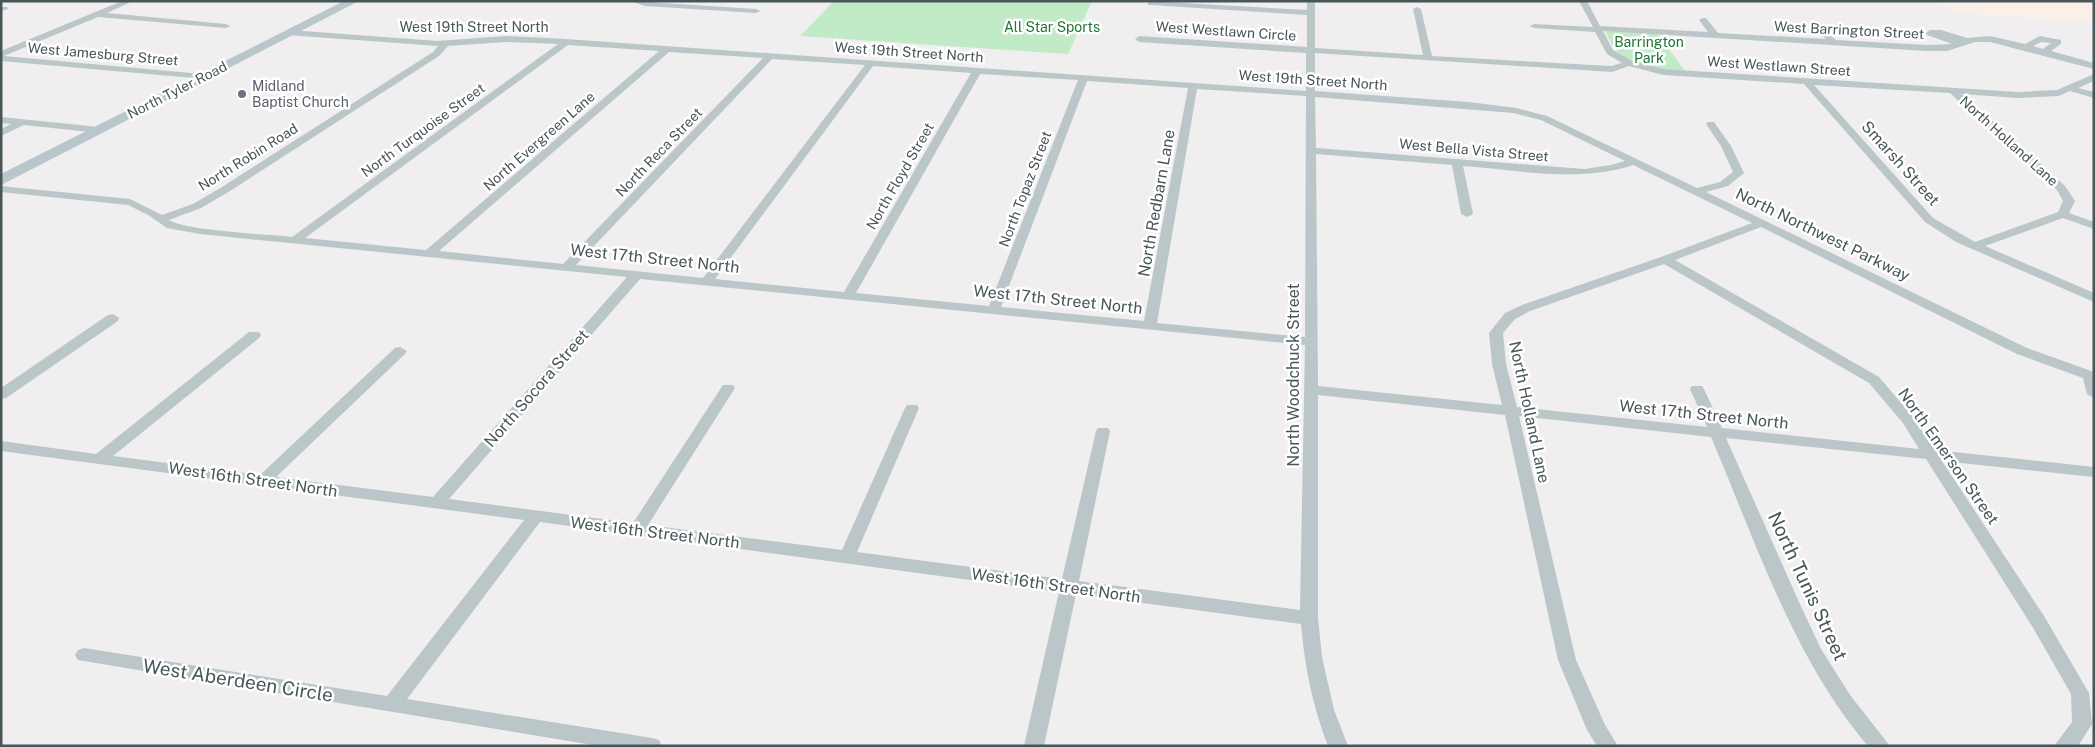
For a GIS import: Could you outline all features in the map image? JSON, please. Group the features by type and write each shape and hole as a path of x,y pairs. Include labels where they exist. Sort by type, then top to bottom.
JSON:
{"main road":[{"name":"North Tyler Road","path":"1,180 354,1"}],"street":[{"path":"1,54 129,1"},
{"path":"634,1 645,4 756,11"},
{"path":"1583,1 1610,52 1629,63"},
{"path":"1151,3 1311,7"},
{"name":"North Woodchuck Street","path":"1311,7 1312,390 1308,618 1313,657 1324,710 1338,746"},
{"path":"1417,9 1428,58"},
{"path":"96,15 226,26"},
{"path":"1703,20 1715,35"},
{"name":"West Barrington Street","path":"1534,26 1927,48 1947,48 1963,42 1990,39 2094,66"},
{"path":"1817,26 1834,43"},
{"name":"West 19th Street North","path":"290,33 445,44 506,39 566,42 1470,105 1526,112"},
{"name":"West Westlawn Circle","path":"1139,39 1311,50"},
{"path":"2026,47 2040,39 2058,42 2044,52"},
{"name":"North Turquoise Street","path":"295,240 566,42"},
{"name":"North Robin Road","path":"161,219 197,206 226,189 436,54 445,44"},
{"name":"North Evergreen Lane","path":"429,254 667,49"},
{"name":"West Westlawn Street","path":"1311,50 1612,69 1629,63 1653,70 1673,73 1953,92 2043,95 2076,87 2094,77"},
{"name":"North Reca Street","path":"567,267 770,56"},
{"name":"West Jamesburg Street","path":"1,58 202,77"},
{"path":"707,281 871,63"},
{"name":"North Floyd Street","path":"848,295 977,71"},
{"name":"North Topaz Street","path":"994,310 1084,78"},
{"name":"Smarsh Street","path":"1807,82 1930,220 1960,240 2094,298"},
{"name":"North Redbarn Lane","path":"1150,326 1193,86"},
{"path":"2076,87 2094,88"},
{"path":"2076,87 2094,95"},
{"name":"North Holland Lane","path":"1953,92 2061,188 2069,201 2063,214"},
{"name":"North Northwest Parkway","path":"1526,112 1544,118 1634,161 2022,351 2091,377 2094,394"},
{"path":"1,120 100,130"},
{"path":"1,133 24,122"},
{"path":"1696,192 1724,184 1739,173 1726,146 1711,124"},
{"name":"West Bella Vista Street","path":"1311,151 1585,172 1614,168 1634,161"},
{"path":"1457,162 1467,214"},
{"name":"West 17th Street North","path":"1,189 130,202 171,226 200,231 1312,342"},
{"path":"1976,246 2063,214 2094,226"},
{"name":"North Holland Lane","path":"1608,746 1597,730 1567,660 1499,364 1496,333 1510,316 1526,308 1762,224"},
{"name":"North Emerson Street","path":"1665,260 1874,380 1908,420 2038,621 2080,693 2082,724 2068,744 2064,746"},
{"name":"North Socora Street","path":"437,503 637,274"},
{"path":"1,395 113,318"},
{"path":"99,459 254,335"},
{"path":"264,480 400,352"},
{"path":"637,530 728,388"},
{"name":"North Tunis Street","path":"1697,389 1796,617 1827,678 1865,730 1880,746"},
{"name":"West 17th Street North","path":"1312,390 2094,472"},
{"path":"847,557 912,408"},
{"path":"1034,746 1103,431"},
{"name":"West 16th Street North","path":"1,446 1308,618"},
{"path":"392,704 536,516"},
{"name":"West Aberdeen Circle","path":"84,655 652,746"}],"shaded area":[{"path":"1939,1 2094,1 2094,22 1954,13"}],"green space":[{"name":"All Star Sports","path":"834,1 1092,1 1068,54 800,36"},
{"name":"Barrington Park","path":"1605,31 1658,34 1685,71 1649,67 1623,57 1612,45"}],"place":[{"name":"Midland Baptist Church","path":"242,94"}]}
